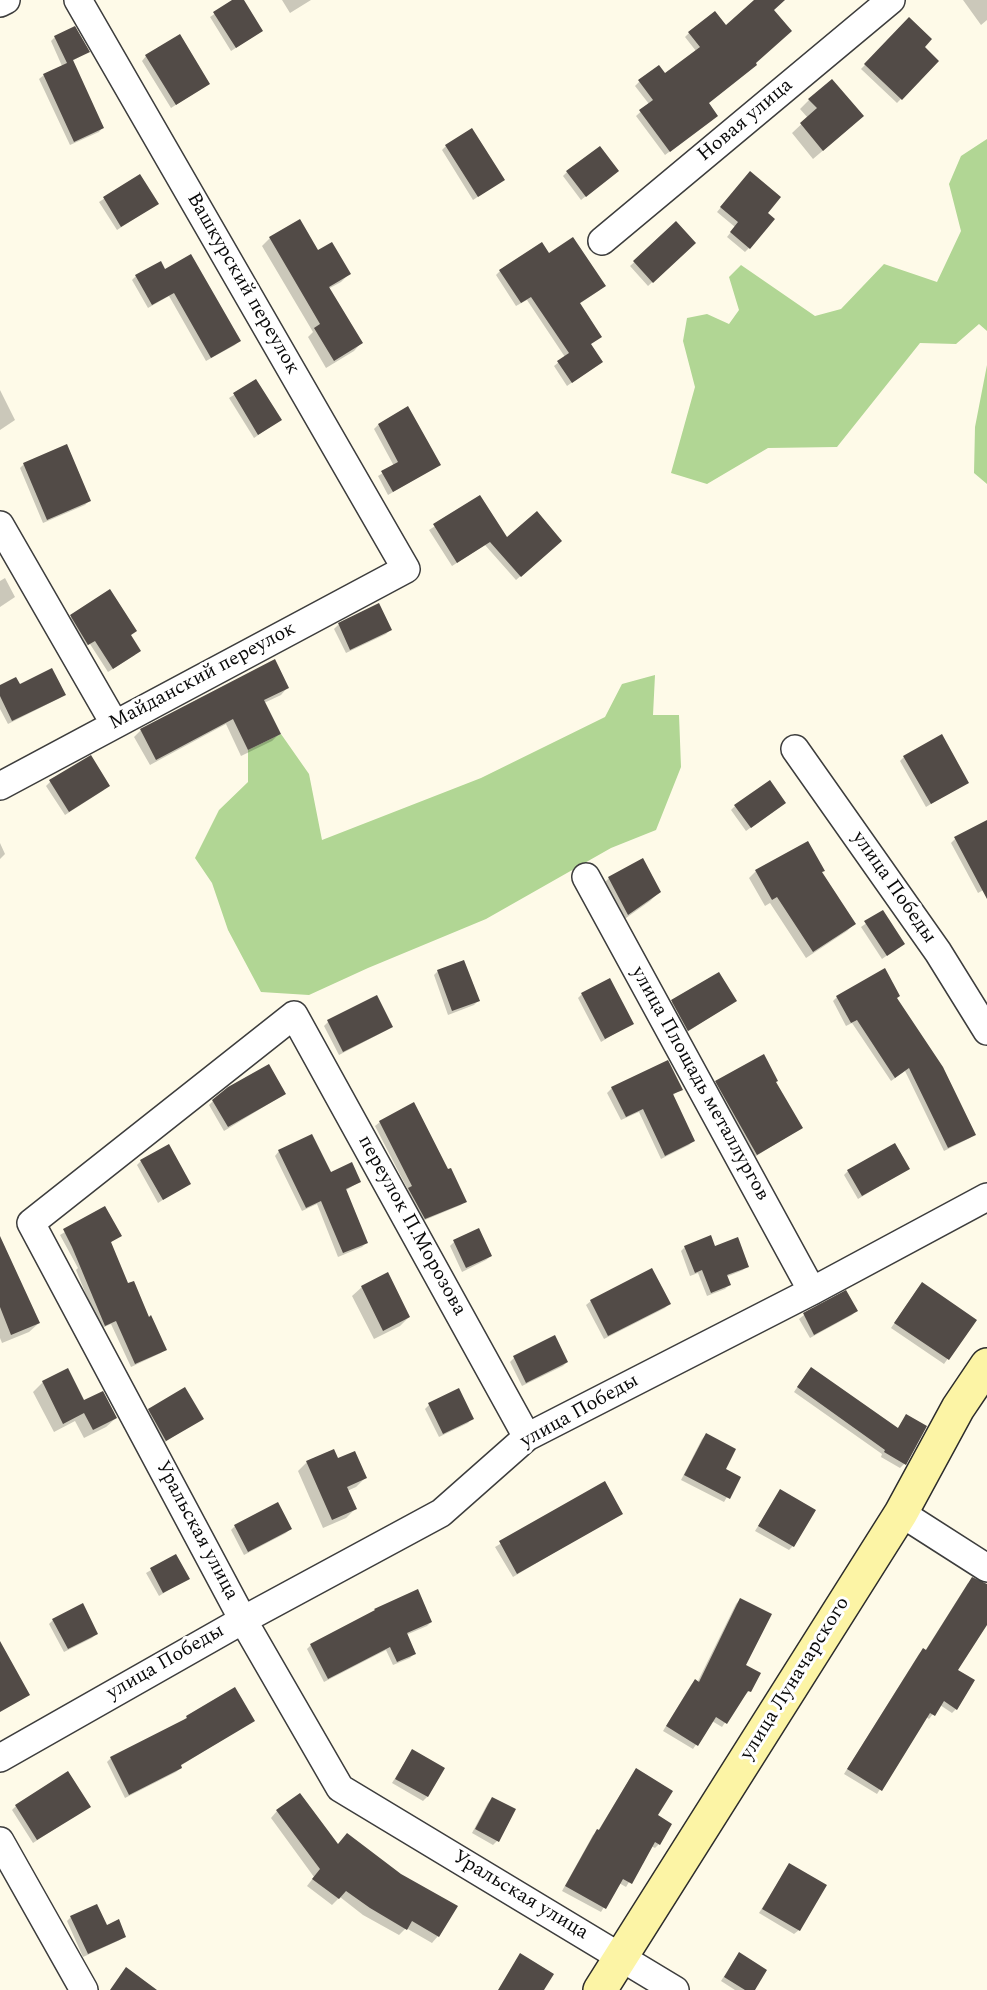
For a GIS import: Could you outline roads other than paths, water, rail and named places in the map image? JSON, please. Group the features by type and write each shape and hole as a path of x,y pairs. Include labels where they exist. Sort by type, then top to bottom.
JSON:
{"street":[{"path":"0,3 6,0"},
{"name":"Вашкурский переулок","path":"78,0 406,569"},
{"name":"Новая улица","path":"602,242 891,0"},
{"path":"0,525 114,723"},
{"name":"Майданский переулок","path":"0,786 114,723 406,569"},
{"name":"улица Победы","path":"795,749 938,952 987,1030"},
{"name":"улица Площадь металлургов","path":"586,877 812,1291"},
{"name":"переулок П.Морозова","path":"294,1015 526,1437"},
{"name":"Уральская улица","path":"294,1015 31,1223 243,1620 340,1788 675,1990"},
{"name":"улица Победы","path":"0,1758 243,1620 441,1513 526,1437 812,1291 987,1197"},
{"name":"улица Луначарского","path":"600,1990 901,1513 958,1408 987,1365"},
{"path":"901,1513 987,1568"},
{"path":"0,1841 84,1990"}]}
